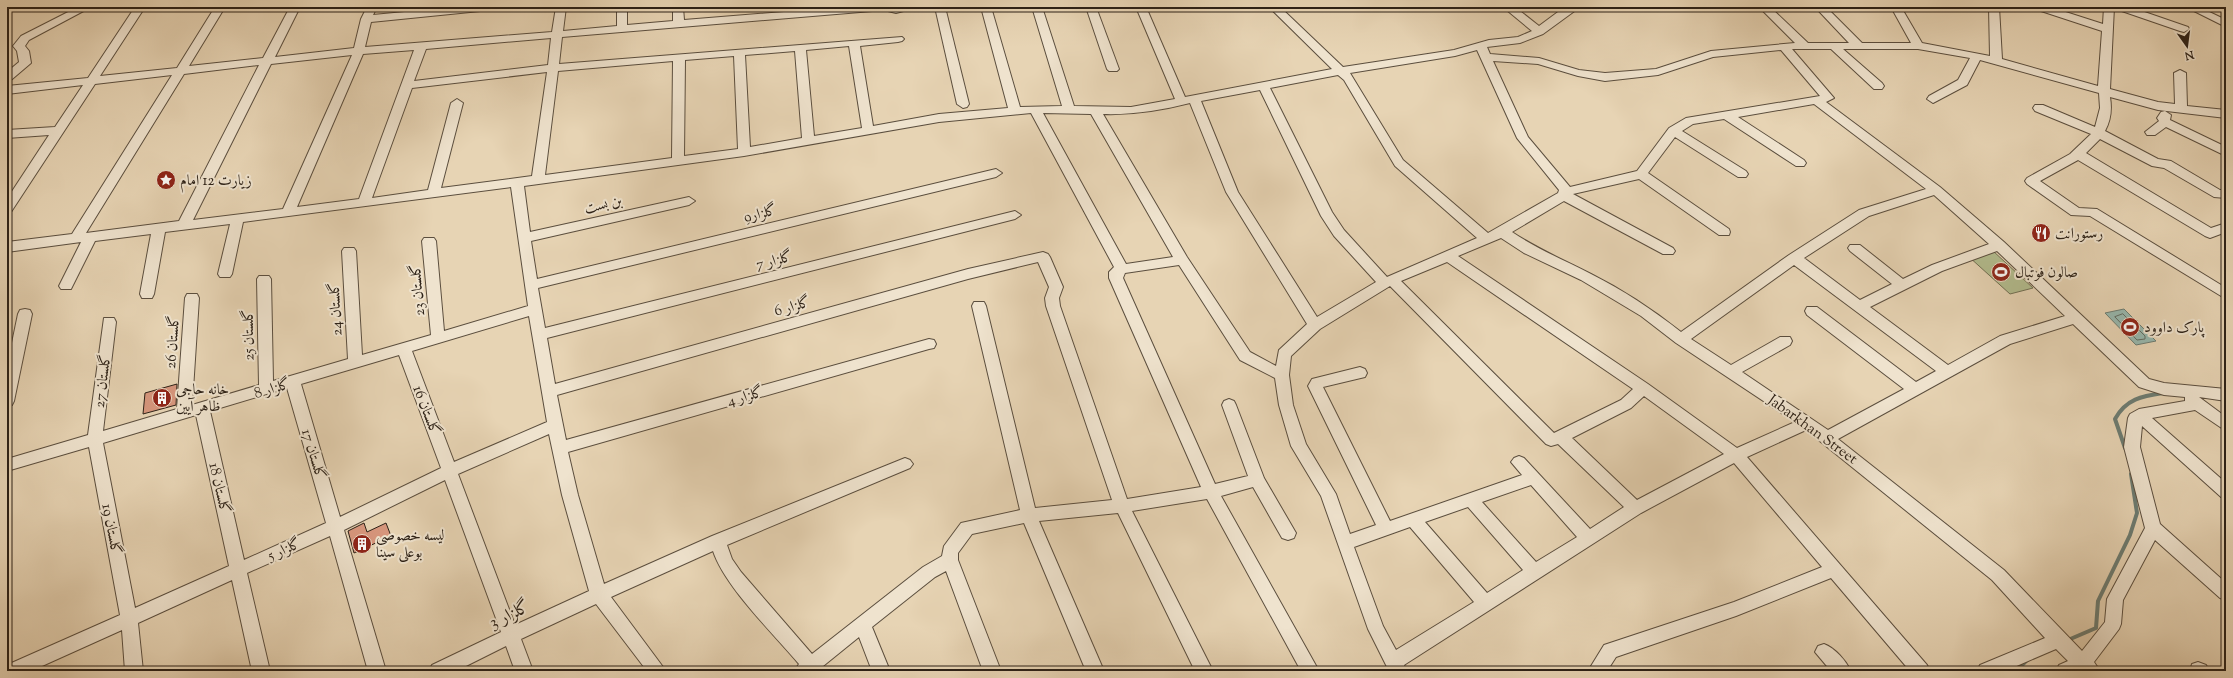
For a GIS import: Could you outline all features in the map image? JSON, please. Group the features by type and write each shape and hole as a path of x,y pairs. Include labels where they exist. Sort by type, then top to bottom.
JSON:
{"street":[{"path":"7,78 25,63 23,51 19,46 25,38 86,7"},
{"path":"7,209 89,82 140,7"},
{"path":"76,239 220,7"},
{"path":"184,224 295,7"},
{"path":"288,212 359,51 366,19 372,7"},
{"path":"366,19 490,7"},
{"path":"538,180 561,7"},
{"path":"622,7 622,28"},
{"path":"678,7 679,24"},
{"path":"739,7 740,19"},
{"path":"7,90 181,72 268,60 359,51 558,33 740,19 795,11 885,7 896,10 907,7"},
{"path":"940,7 963,104"},
{"path":"986,7 1015,111"},
{"path":"1037,7 1068,101 1069,110"},
{"path":"1091,7 1113,69"},
{"path":"1154,7 1141,8 1232,192 1272,259 1315,325"},
{"path":"1274,7 1348,78 1399,163 1485,238"},
{"path":"1508,7 1539,32"},
{"path":"1483,52 1489,43 1520,40 1539,32 1566,11 1575,7"},
{"path":"1764,7 1804,45"},
{"path":"1820,7 1858,45"},
{"path":"1896,7 1918,46"},
{"path":"1994,7 1993,14 1996,34 1996,61"},
{"path":"2039,7 2108,29"},
{"path":"2109,7 2104,90 2107,103 2107,116 2099,133 2078,154 2031,181 2076,212 2092,212 2226,294"},
{"path":"2120,7 2184,29"},
{"path":"2194,7 2226,24"},
{"path":"406,85 554,68 800,48 898,38"},
{"path":"854,43 868,130"},
{"path":"1832,44 1846,59 1878,86"},
{"path":"8,249 184,224 364,203 744,152 939,118 1034,109 1131,111 1188,102 1342,71 1455,53 1483,52 1539,61 1578,73 1605,77 1658,72 1711,54 1784,46 1832,44 1918,46 1977,56 2158,106 2222,112"},
{"path":"364,203 421,46"},
{"path":"1784,46 1828,98 1690,121 1673,131 1641,174 1564,194 1502,232 1485,238 1389,282 1315,325 1284,354 1282,375 1286,405 1298,446 1328,494 1371,616 1395,666 1486,604 1635,508 1736,455 1808,423"},
{"path":"800,48 808,141"},
{"path":"1483,52 1523,138 1565,189 1564,194"},
{"path":"739,53 744,152"},
{"path":"1933,99 1963,82 1977,56"},
{"path":"678,161 679,57"},
{"path":"2165,122 2163,118 2176,108 2180,73"},
{"path":"1264,87 1326,213 1339,233 1548,438 1551,440 1561,438 1626,404 1643,388"},
{"path":"1817,101 1936,190 1999,245 2144,383 2156,388 2180,391 2216,392 2226,395"},
{"path":"433,194 456,103"},
{"path":"2039,108 2099,133 2156,163 2167,164 2218,194 2226,194"},
{"path":"1034,109 1122,270"},
{"path":"1095,111 1182,260 1245,356 1261,366 1282,375"},
{"path":"1725,114 1800,163"},
{"path":"2151,132 2165,122"},
{"path":"2165,122 2226,152"},
{"path":"1673,131 1742,174"},
{"path":"7,134 58,132"},
{"path":"2078,154 2210,233 2226,227"},
{"name":"گلزار9","path":"532,285 996,173"},
{"path":"1641,174 1724,232"},
{"path":"517,183 540,336 551,391 555,425 570,495 598,593 657,671"},
{"path":"1681,339 1794,258 1872,209 1936,190"},
{"path":"1564,194 1668,251"},
{"name":"بن بست","path":"525,238 689,201"},
{"name":"گلزار 7","path":"540,336 1015,215"},
{"path":"225,274 238,217"},
{"path":"147,294 159,228"},
{"name":"Jabarkhan Street","path":"1502,232 1529,250 1586,277 1646,312 1681,339 1808,423 1998,575 2058,640 2087,667"},
{"path":"66,286 90,237"},
{"name":"گلستان 23","path":"429,241 438,336"},
{"path":"1859,306 1901,284 1999,245"},
{"path":"1855,248 1901,284"},
{"name":"گلستان 24","path":"349,251 355,364"},
{"path":"1448,256 1643,388 1736,455 1921,671"},
{"name":"گلزار 6","path":"551,391 968,274 1036,257 1043,257 1056,287 1052,298 1053,306 1122,506"},
{"path":"1794,258 1948,372"},
{"path":"1182,260 1122,270 1116,272 1116,278 1211,492 1310,671"},
{"name":"گلستان 25","path":"264,279 266,390"},
{"name":"گلستان 26","path":"184,412 192,298"},
{"path":"979,306 1029,515 1095,671"},
{"name":"گلزار 8","path":"7,465 184,412 355,364 404,349 438,336 536,309"},
{"path":"1812,311 1915,389"},
{"path":"7,401 25,314"},
{"path":"1827,438 2005,340 2074,318"},
{"name":"گلستان 27","path":"95,439 109,322"},
{"path":"1731,371 1785,340"},
{"name":"گلزار 4","path":"560,448 929,344"},
{"name":"گلستان 16","path":"404,349 524,671"},
{"path":"1360,373 1317,383 1315,386 1386,529"},
{"name":"گلستان 17","path":"293,382 377,671"},
{"path":"2180,391 2226,425"},
{"path":"2198,404 2139,415 2135,418 2132,447 2153,528 2226,593"},
{"path":"1229,405 1257,480 1288,533"},
{"name":"گلستان 18","path":"202,408 261,671"},
{"path":"2139,415 2226,492"},
{"name":"گلزار 5","path":"12,671 336,526 450,471 555,425"},
{"path":"1561,438 1635,508"},
{"name":"گلستان 19","path":"95,439 129,618 134,671"},
{"path":"1519,462 1589,539"},
{"name":"گلزار 3","path":"438,671 598,593 718,541 905,464"},
{"path":"1345,543 1533,478"},
{"path":"992,671 950,560 950,551 967,528 1029,515 1122,506 1211,492 1257,480"},
{"path":"1471,500 1535,572"},
{"path":"1122,506 1204,671"},
{"path":"1413,519 1486,604"},
{"path":"2065,671 2087,667 2113,624 2115,599 2153,528"},
{"path":"718,541 725,562 735,577 807,668 929,572 950,560"},
{"path":"1597,671 1610,651 1630,643 1736,609 1834,569"},
{"path":"863,625 881,671"},
{"path":"1986,671 2058,640"},
{"path":"1824,652 1842,671"}],"green space":[{"name":"صالون فوتبال","path":"1992,250 2033,288 2010,294 1968,256"}],"water":[{"name":"پارک داوود","path":"2124,309 2156,341 2136,345 2105,313"}],"building":[{"name":"خانه حاجی ظاهر آیین","path":"177,384 176,405 143,414 145,393"},
{"name":"لیسه خصوصی بوعلی سینا","path":"364,523 367,532 386,523 391,536 354,553 348,531"}],"waterway":[{"path":"2125,448 2115,419 2119,412 2129,403 2141,397 2163,393"},
{"path":"2068,640 2096,628 2098,601 2130,535 2137,513 2131,474"},
{"path":"2016,671 2027,660"}],"place":[{"name":"زیارت 12 امام","path":"166,180"},
{"name":"رستورانت","path":"2041,233"},
{"name":"صالون فوتبال","path":"2001,272"},
{"name":"پارک داوود","path":"2130,327"},
{"name":"خانه حاجی ظاهر آیین","path":"162,398"},
{"name":"لیسه خصوصی بوعلی سینا","path":"362,544"}]}
